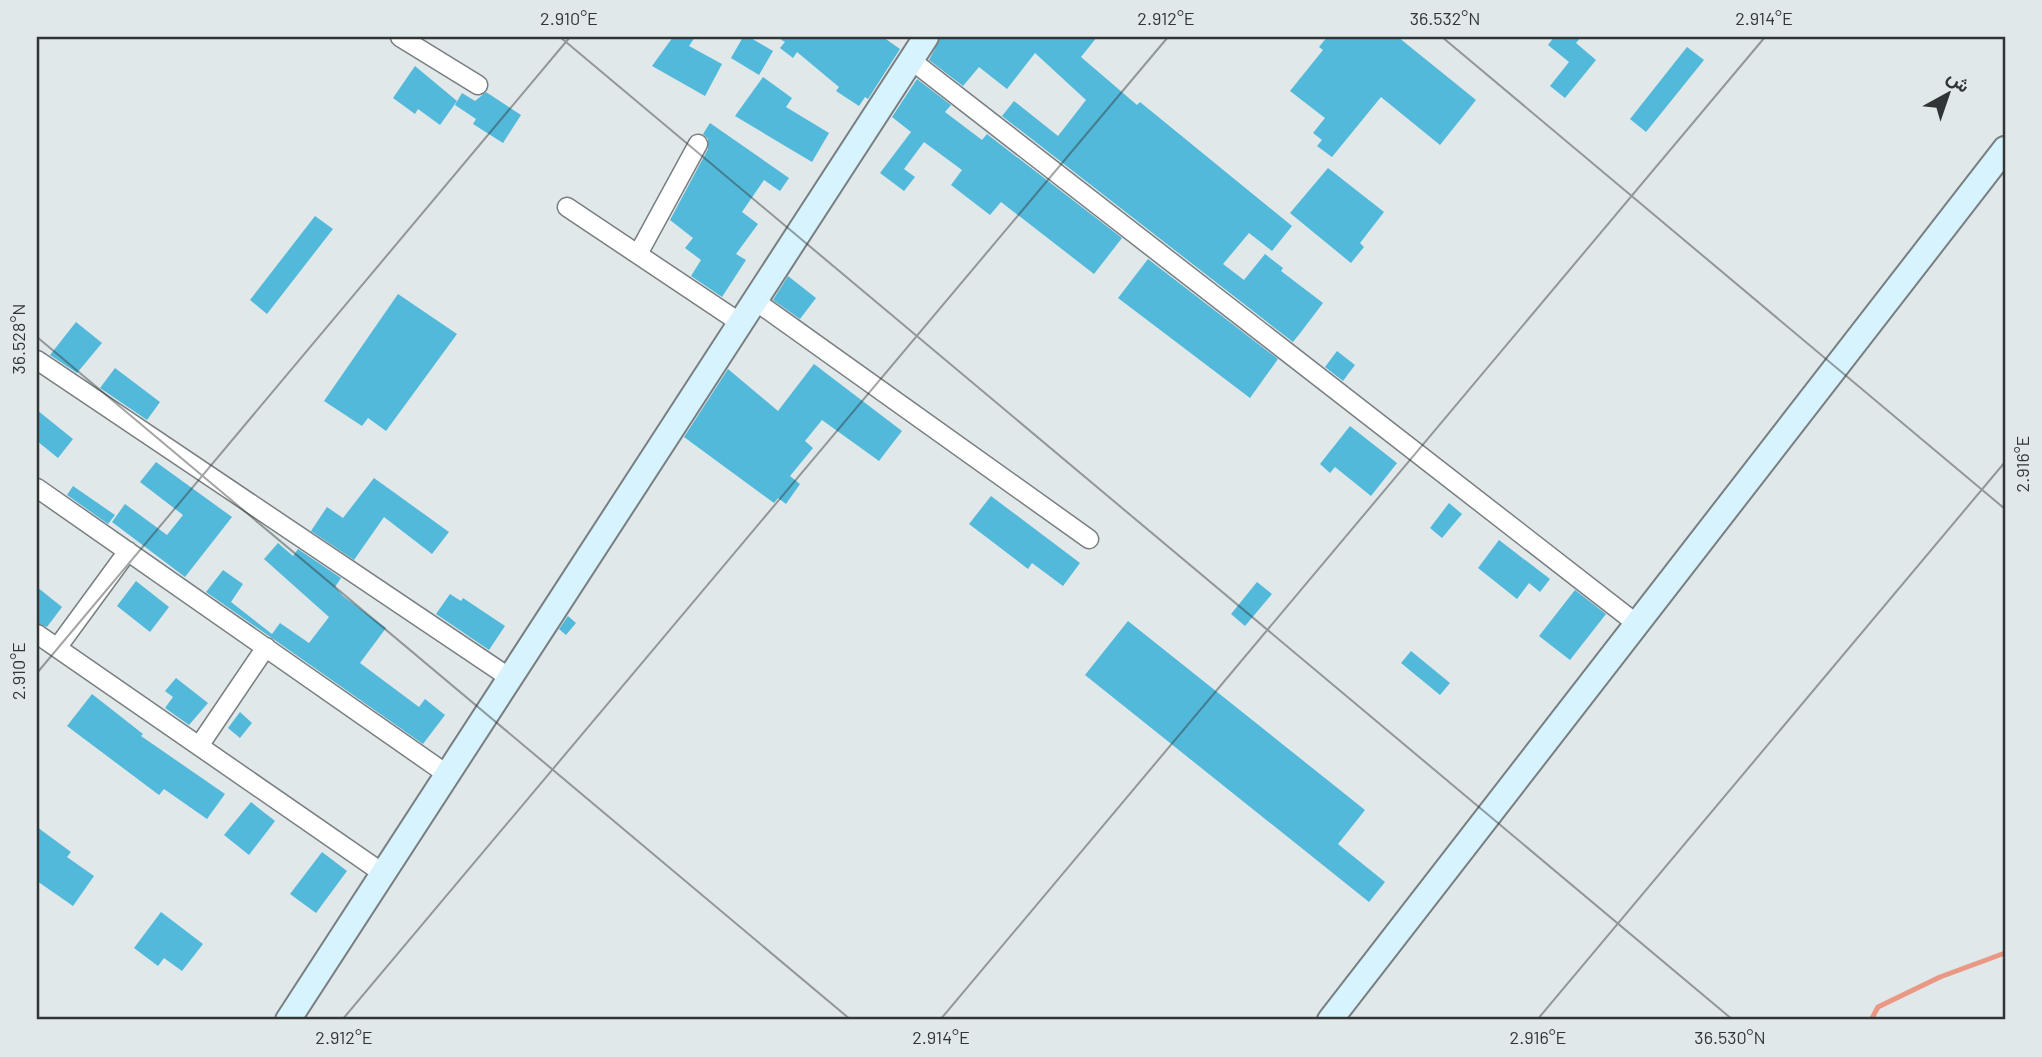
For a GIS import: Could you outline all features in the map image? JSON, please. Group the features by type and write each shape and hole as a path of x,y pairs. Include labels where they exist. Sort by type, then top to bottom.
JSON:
{"main road":[{"path":"288,1020 926,37"},
{"path":"1330,1020 2005,149"}],"street":[{"path":"400,37 478,85"},
{"path":"911,61 1637,624"},
{"path":"638,254 698,144"},
{"path":"567,207 739,322"},
{"path":"754,300 1089,539"},
{"path":"37,360 510,678"},
{"path":"37,488 448,775"},
{"path":"57,648 128,551"},
{"path":"37,634 384,874"},
{"path":"199,746 266,648"}],"building":[{"path":"673,37 695,37 689,46 722,64 705,96 652,66"},
{"path":"743,37 749,37 773,51 759,75 731,58"},
{"path":"777,37 883,37 900,49 868,99 865,97 859,106 836,91 839,87 797,52 793,58 780,48 785,42"},
{"path":"941,37 1097,37 1081,57 1137,105 1140,102 1292,226 1272,251 1249,233 1223,264 1244,280 1265,254 1283,268 1281,271 1323,303 1293,342 1002,116 1014,101 1058,136 1086,100 1035,53 1007,89 979,67 963,86 929,60"},
{"path":"1327,37 1398,37 1476,100 1440,145 1381,97 1332,157 1317,146 1322,140 1313,133 1325,118 1290,91 1323,50 1319,47"},
{"path":"1554,37 1581,37 1576,43 1596,60 1565,98 1550,86 1569,62 1548,45"},
{"path":"1687,47 1704,60 1646,132 1630,119"},
{"path":"415,66 457,101 440,125 418,109 415,114 393,98"},
{"path":"763,77 792,98 786,107 829,133 812,162 735,116"},
{"path":"917,79 951,105 945,112 982,140 987,134 1122,238 1094,274 1001,202 990,215 951,185 962,170 924,142 904,169 915,177 904,191 880,173 911,132 892,117"},
{"path":"486,92 521,115 503,143 473,124 476,119 455,105 462,93 475,101"},
{"path":"710,123 789,178 780,191 764,180 742,212 758,224 736,254 746,260 722,297 691,276 701,260 685,248 693,238 670,220 708,149 708,139 703,134"},
{"path":"1328,168 1384,212 1360,243 1364,247 1351,263 1290,213"},
{"path":"315,216 333,229 267,314 250,300"},
{"path":"1148,259 1278,359 1250,398 1118,298"},
{"path":"788,276 816,298 800,319 773,300"},
{"path":"398,294 457,334 386,431 368,418 362,426 324,401"},
{"path":"76,322 102,343 77,373 50,355"},
{"path":"1337,351 1355,365 1343,381 1325,367"},
{"path":"814,364 902,431 879,461 822,420 805,441 813,448 790,476 800,484 786,504 778,498 774,503 684,437 728,369 778,411"},
{"path":"115,368 160,402 147,420 100,388"},
{"path":"37,410 73,439 58,458 37,441"},
{"path":"1350,426 1397,463 1371,496 1335,467 1330,473 1320,464"},
{"path":"156,462 232,517 185,577 112,522 125,504 167,535 183,515 140,482"},
{"path":"374,478 449,532 432,554 384,517 354,560 311,531 327,507 343,518"},
{"path":"73,486 115,515 108,524 67,495"},
{"path":"991,496 1080,563 1063,586 1032,563 1028,569 969,524"},
{"path":"1449,503 1462,514 1442,538 1430,528"},
{"path":"1499,540 1550,579 1540,592 1529,583 1517,599 1478,568"},
{"path":"278,543 293,556 298,549 341,578 335,587 343,596 386,628 360,663 419,707 425,699 445,715 423,744 206,592 223,570 243,584 231,602 272,634 280,623 309,643 329,617 264,559"},
{"path":"136,581 169,607 150,632 117,606"},
{"path":"1257,582 1272,594 1245,626 1231,614"},
{"path":"37,587 62,607 47,627 37,623"},
{"path":"1575,590 1606,614 1570,660 1539,636"},
{"path":"450,594 461,601 463,598 505,626 489,650 436,614"},
{"path":"568,616 576,623 566,635 559,629"},
{"path":"1128,621 1365,810 1338,844 1385,882 1369,902 1085,675"},
{"path":"1411,651 1450,683 1440,695 1401,663"},
{"path":"176,678 208,703 189,725 165,708 173,697 165,691"},
{"path":"92,694 143,734 141,736 225,794 207,819 164,789 159,795 67,726"},
{"path":"240,712 252,723 240,738 228,728"},
{"path":"251,802 275,821 249,855 224,835"},
{"path":"37,827 71,852 67,857 94,876 73,906 37,881"},
{"path":"322,852 347,871 316,913 290,894"},
{"path":"161,912 203,944 182,971 164,958 158,966 134,948"}],"waterway":[{"path":"1871,1020 1878,1007 1940,977 2005,953"}]}
